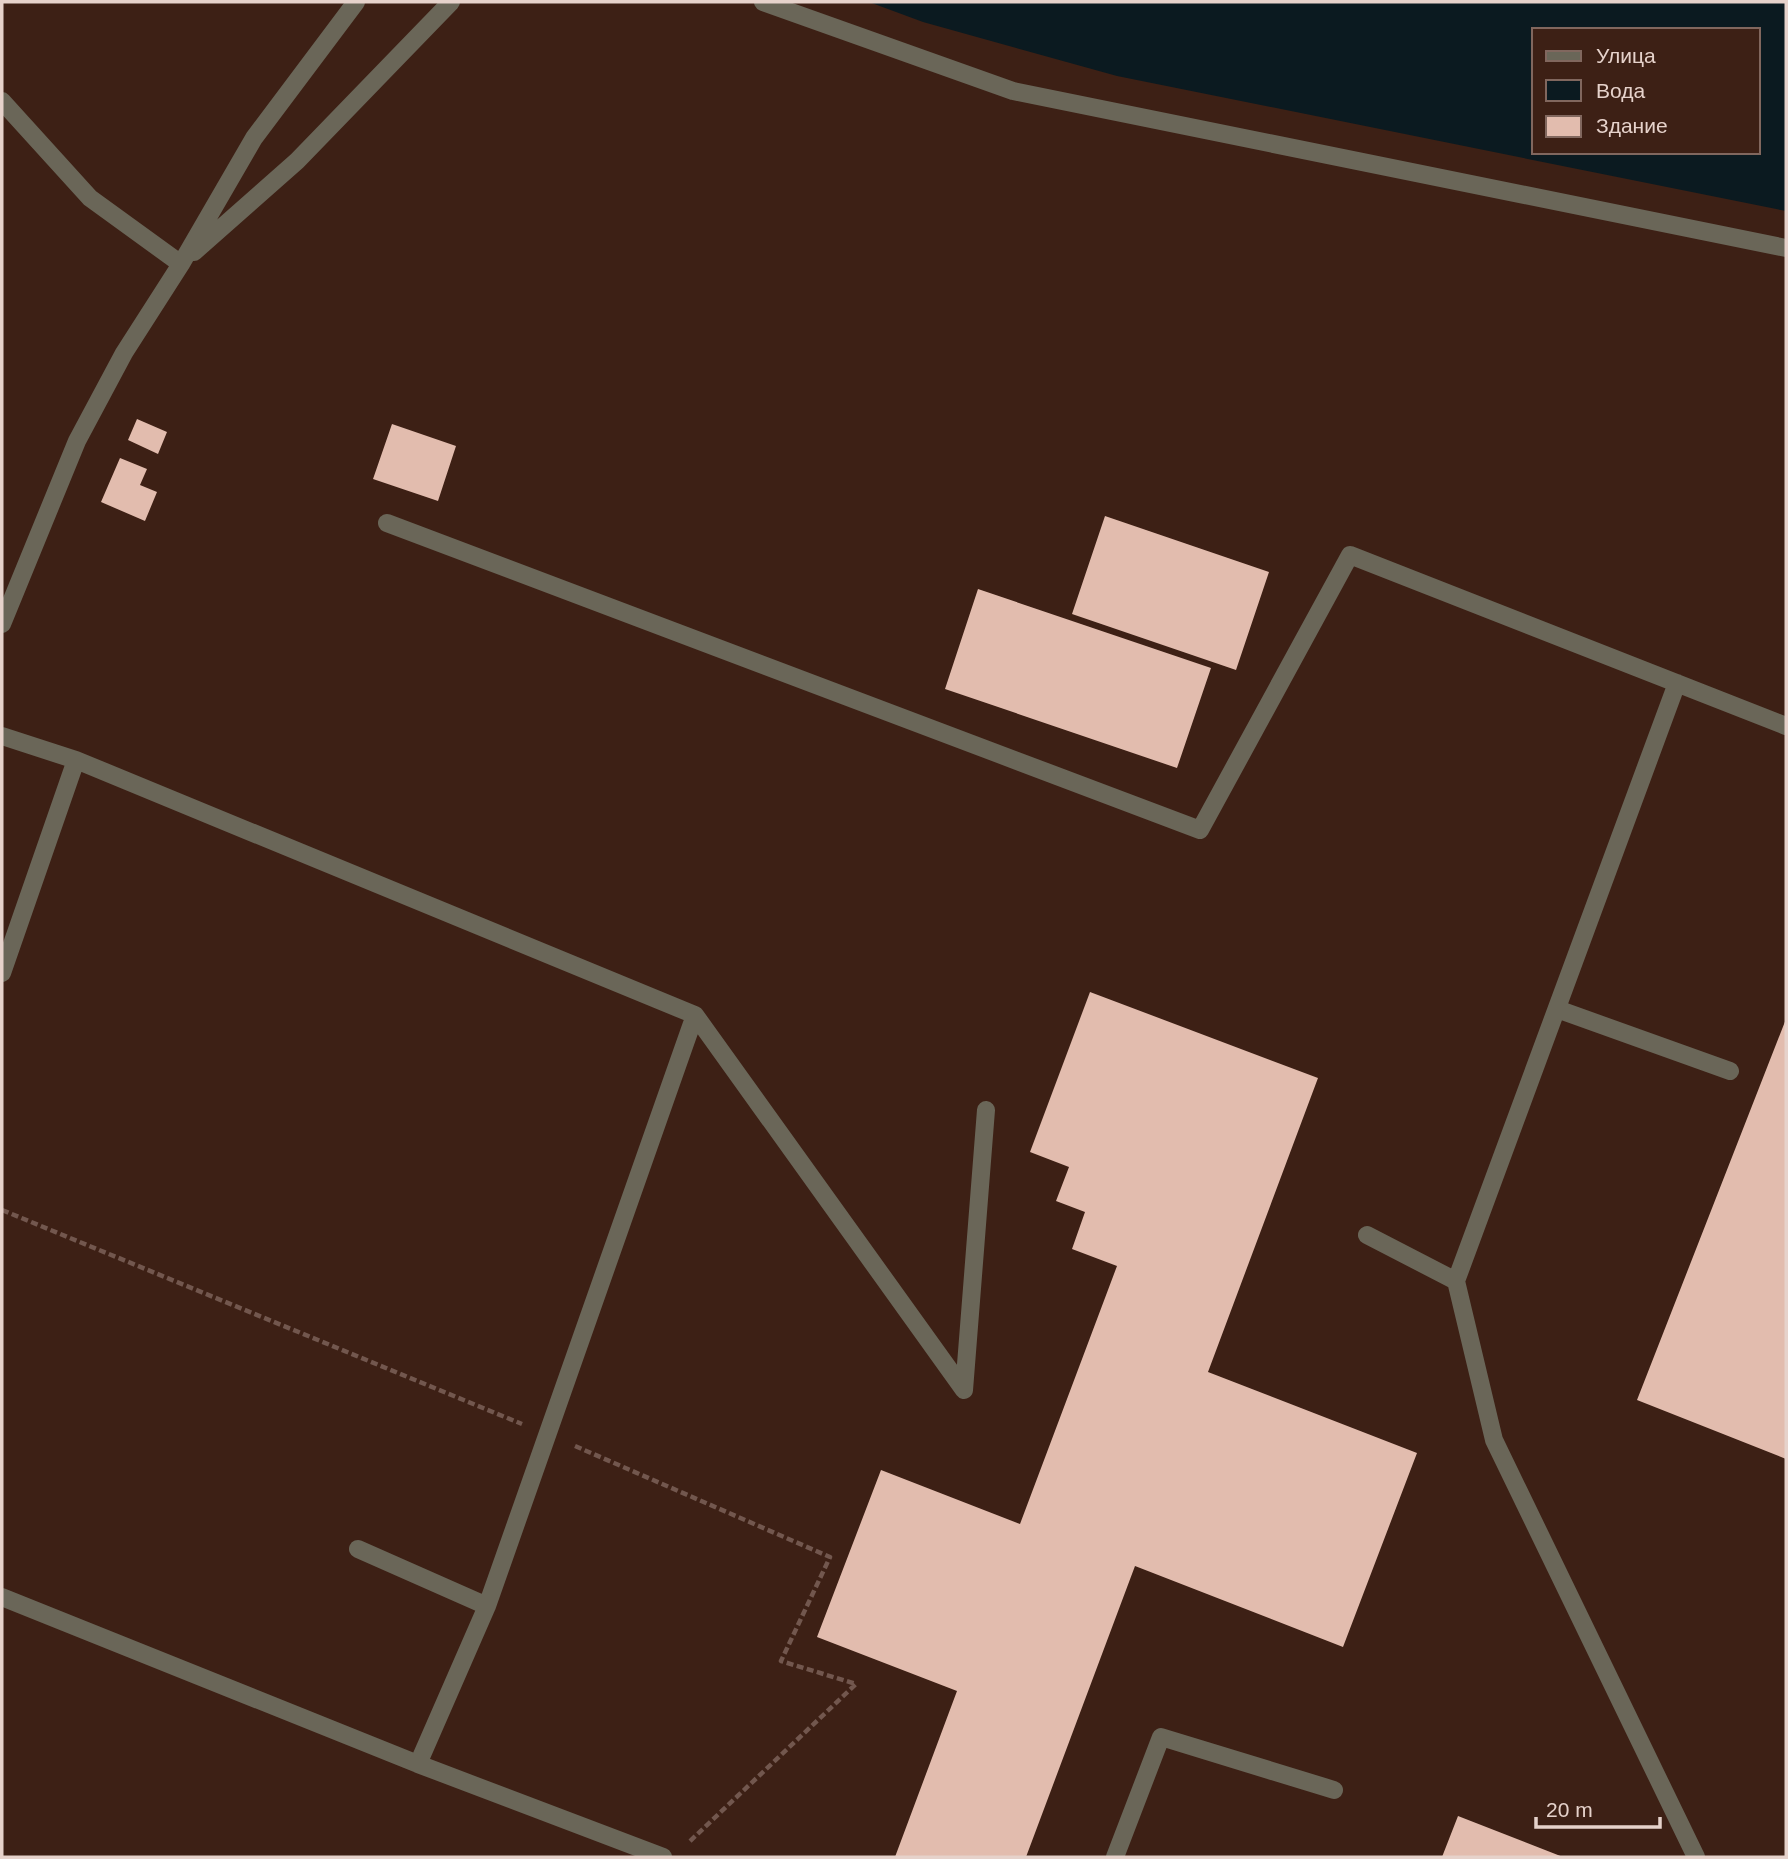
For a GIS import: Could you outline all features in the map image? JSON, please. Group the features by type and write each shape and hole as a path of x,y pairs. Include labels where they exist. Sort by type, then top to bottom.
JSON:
{"street":[{"path":"2,624 77,440 124,353 181,264 254,138 356,2"},
{"path":"181,264 296,161 450,2"},
{"path":"762,2 1013,91 1786,248"},
{"path":"2,101 90,198 181,264"},
{"path":"387,523 1200,830 1350,555 1786,726"},
{"path":"1677,683 1457,1281 1494,1440 1696,1857"},
{"path":"2,736 76,760 695,1015 964,1390 986,1110"},
{"path":"2,973 76,760"},
{"path":"1557,1009 1730,1071"},
{"path":"418,1765 487,1606 695,1015"},
{"path":"1367,1235 1457,1281"},
{"path":"358,1549 487,1606"},
{"path":"2,1597 418,1765 663,1857"},
{"path":"1115,1857 1161,1737 1334,1790"}],"path":[{"path":"2,1210 547,1434 830,1557 781,1661 856,1684 683,1848"}],"water":[{"path":"869,2 1786,2 1786,211 1117,76 923,22"}],"building":[{"path":"137,419 167,432 158,454 128,440"},
{"path":"392,424 456,446 438,501 373,479"},
{"path":"120,458 147,469 140,485 157,492 145,521 101,502"},
{"path":"1105,516 1269,572 1236,670 1072,614"},
{"path":"978,589 1211,668 1177,768 945,689"},
{"path":"1090,992 1318,1078 1208,1372 1417,1453 1343,1647 1135,1566 1026,1857 895,1857 957,1691 817,1637 881,1470 1020,1524 1117,1266 1072,1249 1085,1212 1056,1201 1069,1167 1030,1152"},
{"path":"1786,1019 1786,1459 1637,1400"},
{"path":"1458,1816 1563,1857 1442,1857"}]}
